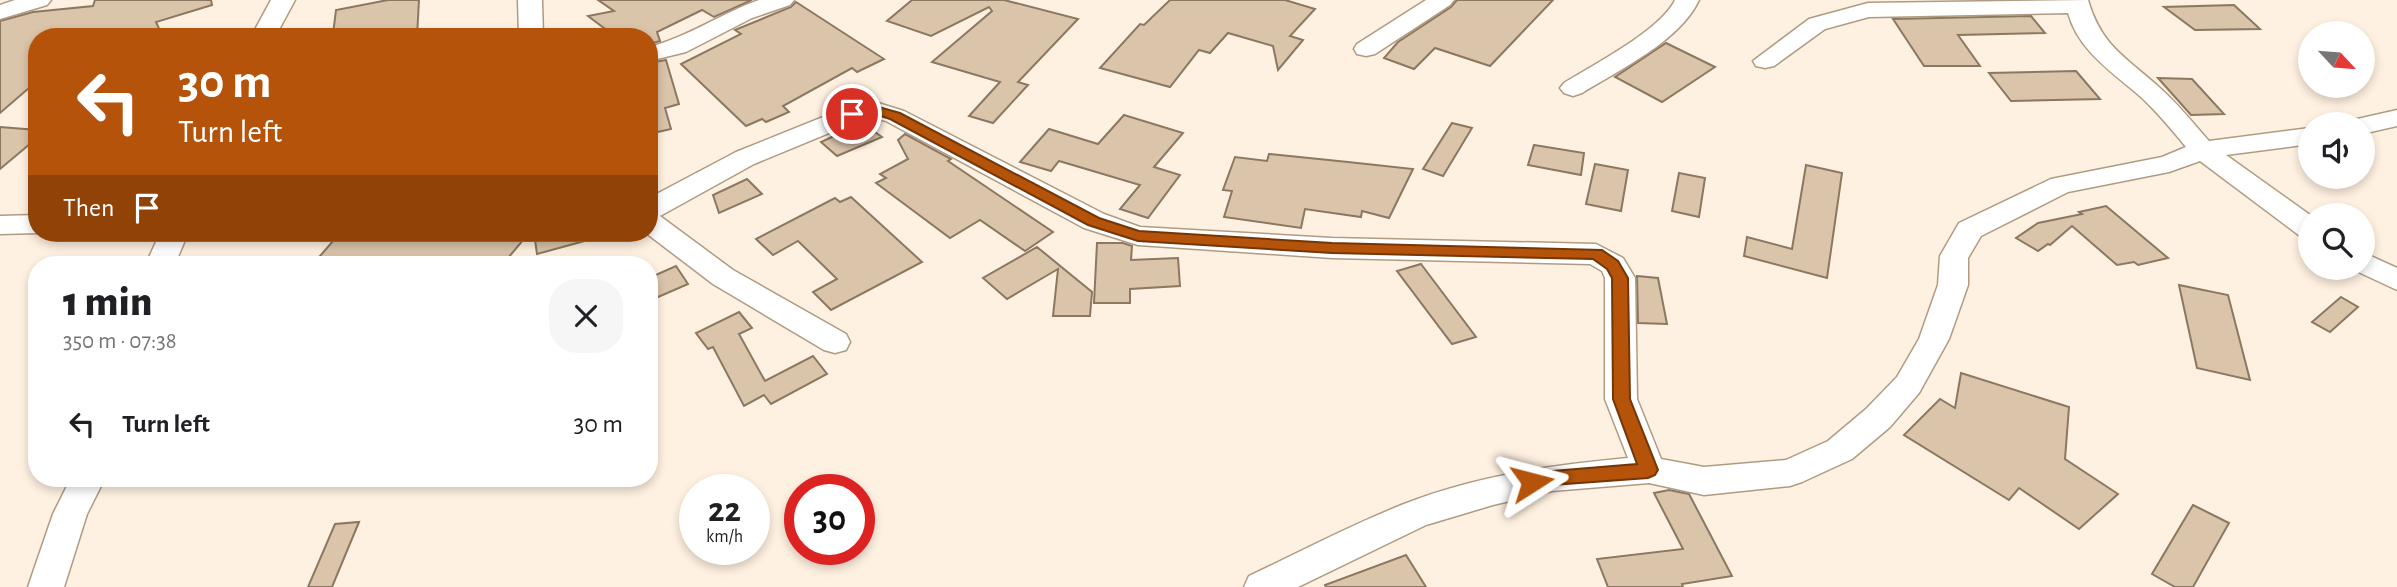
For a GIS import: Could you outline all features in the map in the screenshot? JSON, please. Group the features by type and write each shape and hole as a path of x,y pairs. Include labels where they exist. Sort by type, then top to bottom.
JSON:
{"street":[{"path":"0,12 39,0"},
{"path":"268,28 283,0"},
{"path":"530,0 531,28"},
{"path":"658,52 677,47 744,13 782,0"},
{"path":"1366,48 1442,0"},
{"path":"1573,88 1664,29 1686,7 1687,0"},
{"path":"1765,61 1818,24 1868,10 2077,3 2100,52 2161,102 2202,150 2298,220"},
{"path":"658,205 745,158 852,114 875,110 895,116 1094,221 1138,236 1332,248 1596,254 1613,265 1620,278 1621,399 1648,470"},
{"path":"2375,123 2397,118"},
{"path":"1262,587 1416,514 1493,491 1552,478 1648,470 1704,481 1790,473 1840,450 1878,418 1908,385 1934,339 1953,285 1954,256 1963,245 1969,230 2061,186 2169,164 2202,150 2298,138"},
{"path":"0,225 28,224"},
{"path":"658,228 723,277 835,342"},
{"path":"2375,269 2397,280"},
{"path":"46,587 70,514 84,487"}],"building":[{"path":"95,0 211,0 212,5 156,22 159,28 28,28 28,89 0,113 0,21 33,12 93,6"},
{"path":"388,0 419,0 417,28 334,28 336,10"},
{"path":"598,0 752,0 714,17 702,10 658,32 658,28 604,28 588,16 614,11"},
{"path":"912,0 1004,0 1078,19 1018,82 1028,85 993,123 969,116 1000,82 932,62 992,11 989,7 931,36 887,21"},
{"path":"1170,0 1285,0 1315,9 1290,36 1303,40 1278,70 1273,46 1228,33 1210,53 1199,50 1170,87 1100,68 1140,24 1144,25"},
{"path":"1457,0 1553,0 1490,66 1435,48 1414,69 1384,58 1398,42 1451,7"},
{"path":"796,2 884,59 857,72 852,68 783,106 789,112 766,122 762,119 746,126 681,64 741,34 735,30 791,7"},
{"path":"2234,5 2260,29 2195,30 2164,7"},
{"path":"2031,16 2045,33 1958,35 1980,66 1924,66 1893,19"},
{"path":"1666,43 1715,67 1662,102 1615,77"},
{"path":"666,60 679,104 665,108 671,129 658,132 658,61"},
{"path":"2076,71 2100,99 2011,101 1989,73"},
{"path":"2158,78 2192,79 2224,114 2191,115"},
{"path":"1124,115 1183,133 1154,167 1180,175 1148,218 1120,209 1140,185 1059,161 1051,171 1020,162 1049,129 1098,144"},
{"path":"862,123 882,137 837,156 821,142"},
{"path":"1452,123 1472,128 1443,176 1423,169"},
{"path":"0,127 28,129 28,146 0,169"},
{"path":"905,134 951,159 948,161 1053,232 1025,251 980,220 950,238 876,183 886,178 880,174 908,159 898,140"},
{"path":"1534,145 1584,153 1581,175 1528,165"},
{"path":"1269,154 1413,169 1389,218 1362,211 1361,217 1305,209 1301,228 1224,217 1232,191 1223,190 1235,157 1267,161"},
{"path":"1595,164 1628,170 1621,211 1586,204"},
{"path":"1806,165 1842,173 1827,278 1744,256 1747,237 1792,249"},
{"path":"1679,173 1705,178 1699,217 1672,211"},
{"path":"747,179 762,194 719,213 713,195"},
{"path":"851,197 922,262 831,310 813,292 837,279 798,241 773,255 756,239 835,198 840,202"},
{"path":"2106,206 2168,258 2138,265 2134,262 2117,265 2072,226 2050,245 2038,251 2016,238 2038,223"},
{"path":"332,242 521,242 510,256 320,256"},
{"path":"535,242 581,242 537,254"},
{"path":"1097,243 1123,243 1132,246 1131,260 1178,258 1180,286 1130,289 1130,303 1094,303"},
{"path":"1037,247 1092,292 1090,316 1053,316 1058,269 1007,299 983,278"},
{"path":"1421,264 1476,337 1452,344 1397,271"},
{"path":"676,266 688,284 658,297 658,274"},
{"path":"1637,276 1658,278 1667,324 1638,323"},
{"path":"2179,285 2228,295 2250,380 2197,368"},
{"path":"2341,297 2358,307 2330,332 2312,322"},
{"path":"739,312 752,328 739,334 765,381 813,356 827,374 771,404 764,395 744,406 713,347 708,349 696,333"},
{"path":"1961,373 2069,407 2065,459 2118,494 2079,529 2019,488 2009,500 1904,435 1940,399 1955,408"},
{"path":"1669,490 1689,494 1732,576 1682,584 1683,587 1608,587 1597,559 1683,549 1654,493"},
{"path":"2193,505 2229,523 2193,587 2175,587 2152,574"},
{"path":"359,522 332,587 308,587 335,524"},
{"path":"1406,555 1426,587 1325,585"}],"route":[{"path":"852,114 875,110 895,116 1094,221 1138,236 1332,248 1596,254 1613,265 1620,278 1621,399 1648,470 1532,482"}]}
